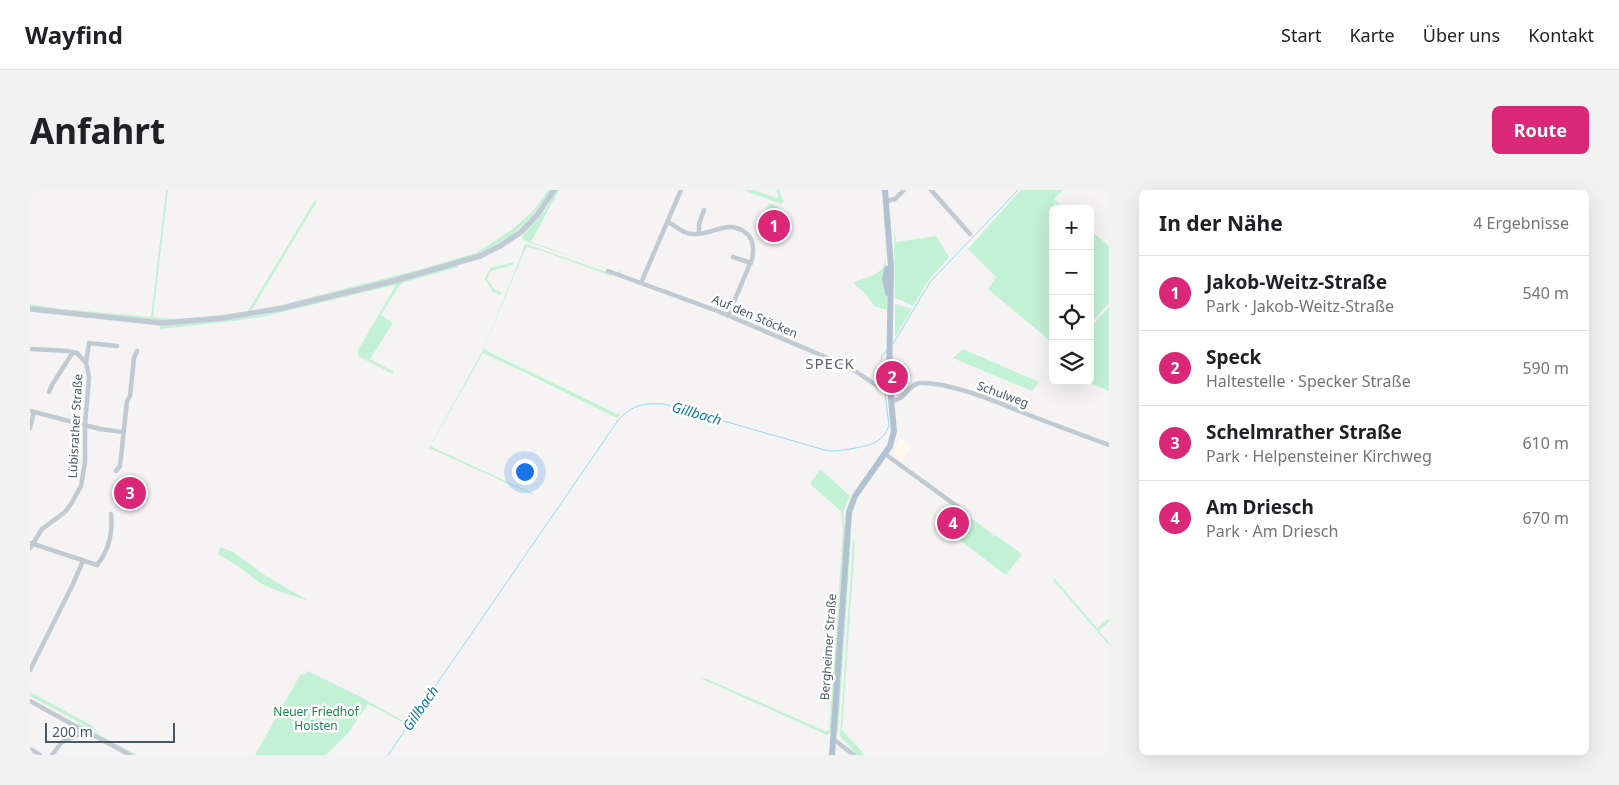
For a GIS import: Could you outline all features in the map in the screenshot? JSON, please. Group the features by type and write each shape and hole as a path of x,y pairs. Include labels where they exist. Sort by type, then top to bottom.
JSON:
{"main road":[{"path":"30,309 162,323 223,318 283,308 397,280 480,256 521,232 538,214 554,190"},
{"name":"Bergheimer Straße","path":"832,755 846,536 850,508 864,482 885,454 894,432 890,388 890,302 885,279 890,249 885,190"}],"street":[{"path":"641,283 681,190"},
{"path":"886,201 895,199 904,190"},
{"path":"932,190 970,234"},
{"path":"699,234 699,224 704,210"},
{"path":"668,222 683,232 691,234 699,234 731,226 747,233 752,241 753,253 751,263 728,316"},
{"path":"733,257 751,263"},
{"name":"Auf den Stöcken","path":"608,271 728,316 830,359 882,388 890,388"},
{"path":"86,363 89,343 117,346"},
{"path":"31,350 73,352"},
{"path":"116,471 120,466 127,401 130,396 134,358 138,351"},
{"name":"Lübisrather Straße","path":"31,545 42,529 65,512 78,494 81,486 85,468 85,425 89,377 86,363 80,355 73,352 49,392"},
{"name":"Schulweg","path":"892,401 902,397 917,384 952,388 994,401 1109,445"},
{"path":"30,428 32,411 100,429 124,432"},
{"path":"885,454 965,512"},
{"path":"31,545 95,565 98,564 111,539 111,514"},
{"path":"30,670 83,561"},
{"path":"30,701 77,727 79,734"},
{"path":"52,755 62,742 79,734 95,736 130,755"},
{"path":"833,739 854,755"},
{"path":"30,749 40,755"}],"shaded area":[{"path":"900,438 912,446 902,462 893,454"}],"green space":[{"path":"166,190 168,190 153,317 176,319 248,311 315,200 317,201 251,311 176,320 153,320 152,318 30,307 30,304 61,309 151,317"},
{"path":"548,190 551,190 536,211 519,229 490,248 457,262 421,272 291,303 252,311 422,269 476,253 513,229 533,211"},
{"path":"557,190 559,190 531,242 592,264 522,240 523,235 544,212"},
{"path":"743,190 754,190 777,198 776,190 779,190 784,202 781,204"},
{"path":"1021,190 1063,190 1054,199 1061,205 1049,205 1049,340 988,289 996,277 968,249"},
{"path":"769,203 781,210 788,225 783,236 759,226"},
{"path":"894,228 896,242 936,236 949,257 928,281 913,306 895,298"},
{"path":"1094,233 1109,246 1109,303 1094,320"},
{"path":"526,244 612,274 611,276 527,247 484,348 620,414 617,418 483,353 431,445 533,495 429,448 483,350"},
{"path":"886,253 887,310 874,306 865,293 853,283 872,276 881,270"},
{"path":"514,262 513,265 491,271 487,279 495,290 501,292 500,295 493,292 485,279 490,268"},
{"path":"457,265 458,267 402,283 381,315 393,323 370,359 394,372 393,374 358,356 358,350 395,287 394,285 261,317 160,329 160,325 261,315"},
{"path":"895,304 912,309 895,337"},
{"path":"1109,307 1109,391 1094,385 1094,324"},
{"path":"963,349 1039,382 1032,391 953,358"},
{"path":"820,469 850,496 843,512 845,529 838,608 843,530 841,511 810,484"},
{"path":"125,480 135,481 132,510 121,509 127,497"},
{"path":"953,509 953,516 958,520 964,513 993,534 991,538 995,535 1022,554 1006,575 941,526"},
{"path":"850,527 851,536 838,734 836,732"},
{"path":"853,540 855,541 842,730 865,755 857,755 840,736"},
{"path":"220,547 233,552 266,576 309,601 260,583 218,554"},
{"path":"1054,578 1097,628 1109,618 1109,622 1099,631 1109,642 1109,645 1053,580"},
{"path":"837,609 839,611 831,732 827,735 700,678 707,679 829,731"},
{"name":"Neuer Friedhof Hoisten","path":"307,671 406,721 406,724 368,704 348,733 326,755 255,755 300,675 306,674"},
{"path":"30,692 91,725 101,734 30,696"},
{"path":"79,724 137,755 132,755 97,736 82,732 77,725"}],"waterway":[{"name":"Gillbach","path":"893,344 930,282 1018,190"},
{"name":"Gillbach","path":"388,755 624,414 635,407 664,404 825,450 837,451 862,447 879,440 889,425 881,362 882,356 887,350"}],"place":[{"name":"Jakob-Weitz-Straße","path":"774,226"},
{"name":"Speck","path":"892,377"},
{"name":"Schelmrather Straße","path":"130,493"},
{"name":"Am Driesch","path":"953,523"}],"district":[{"name":"SPECK","path":"830,363"}]}
